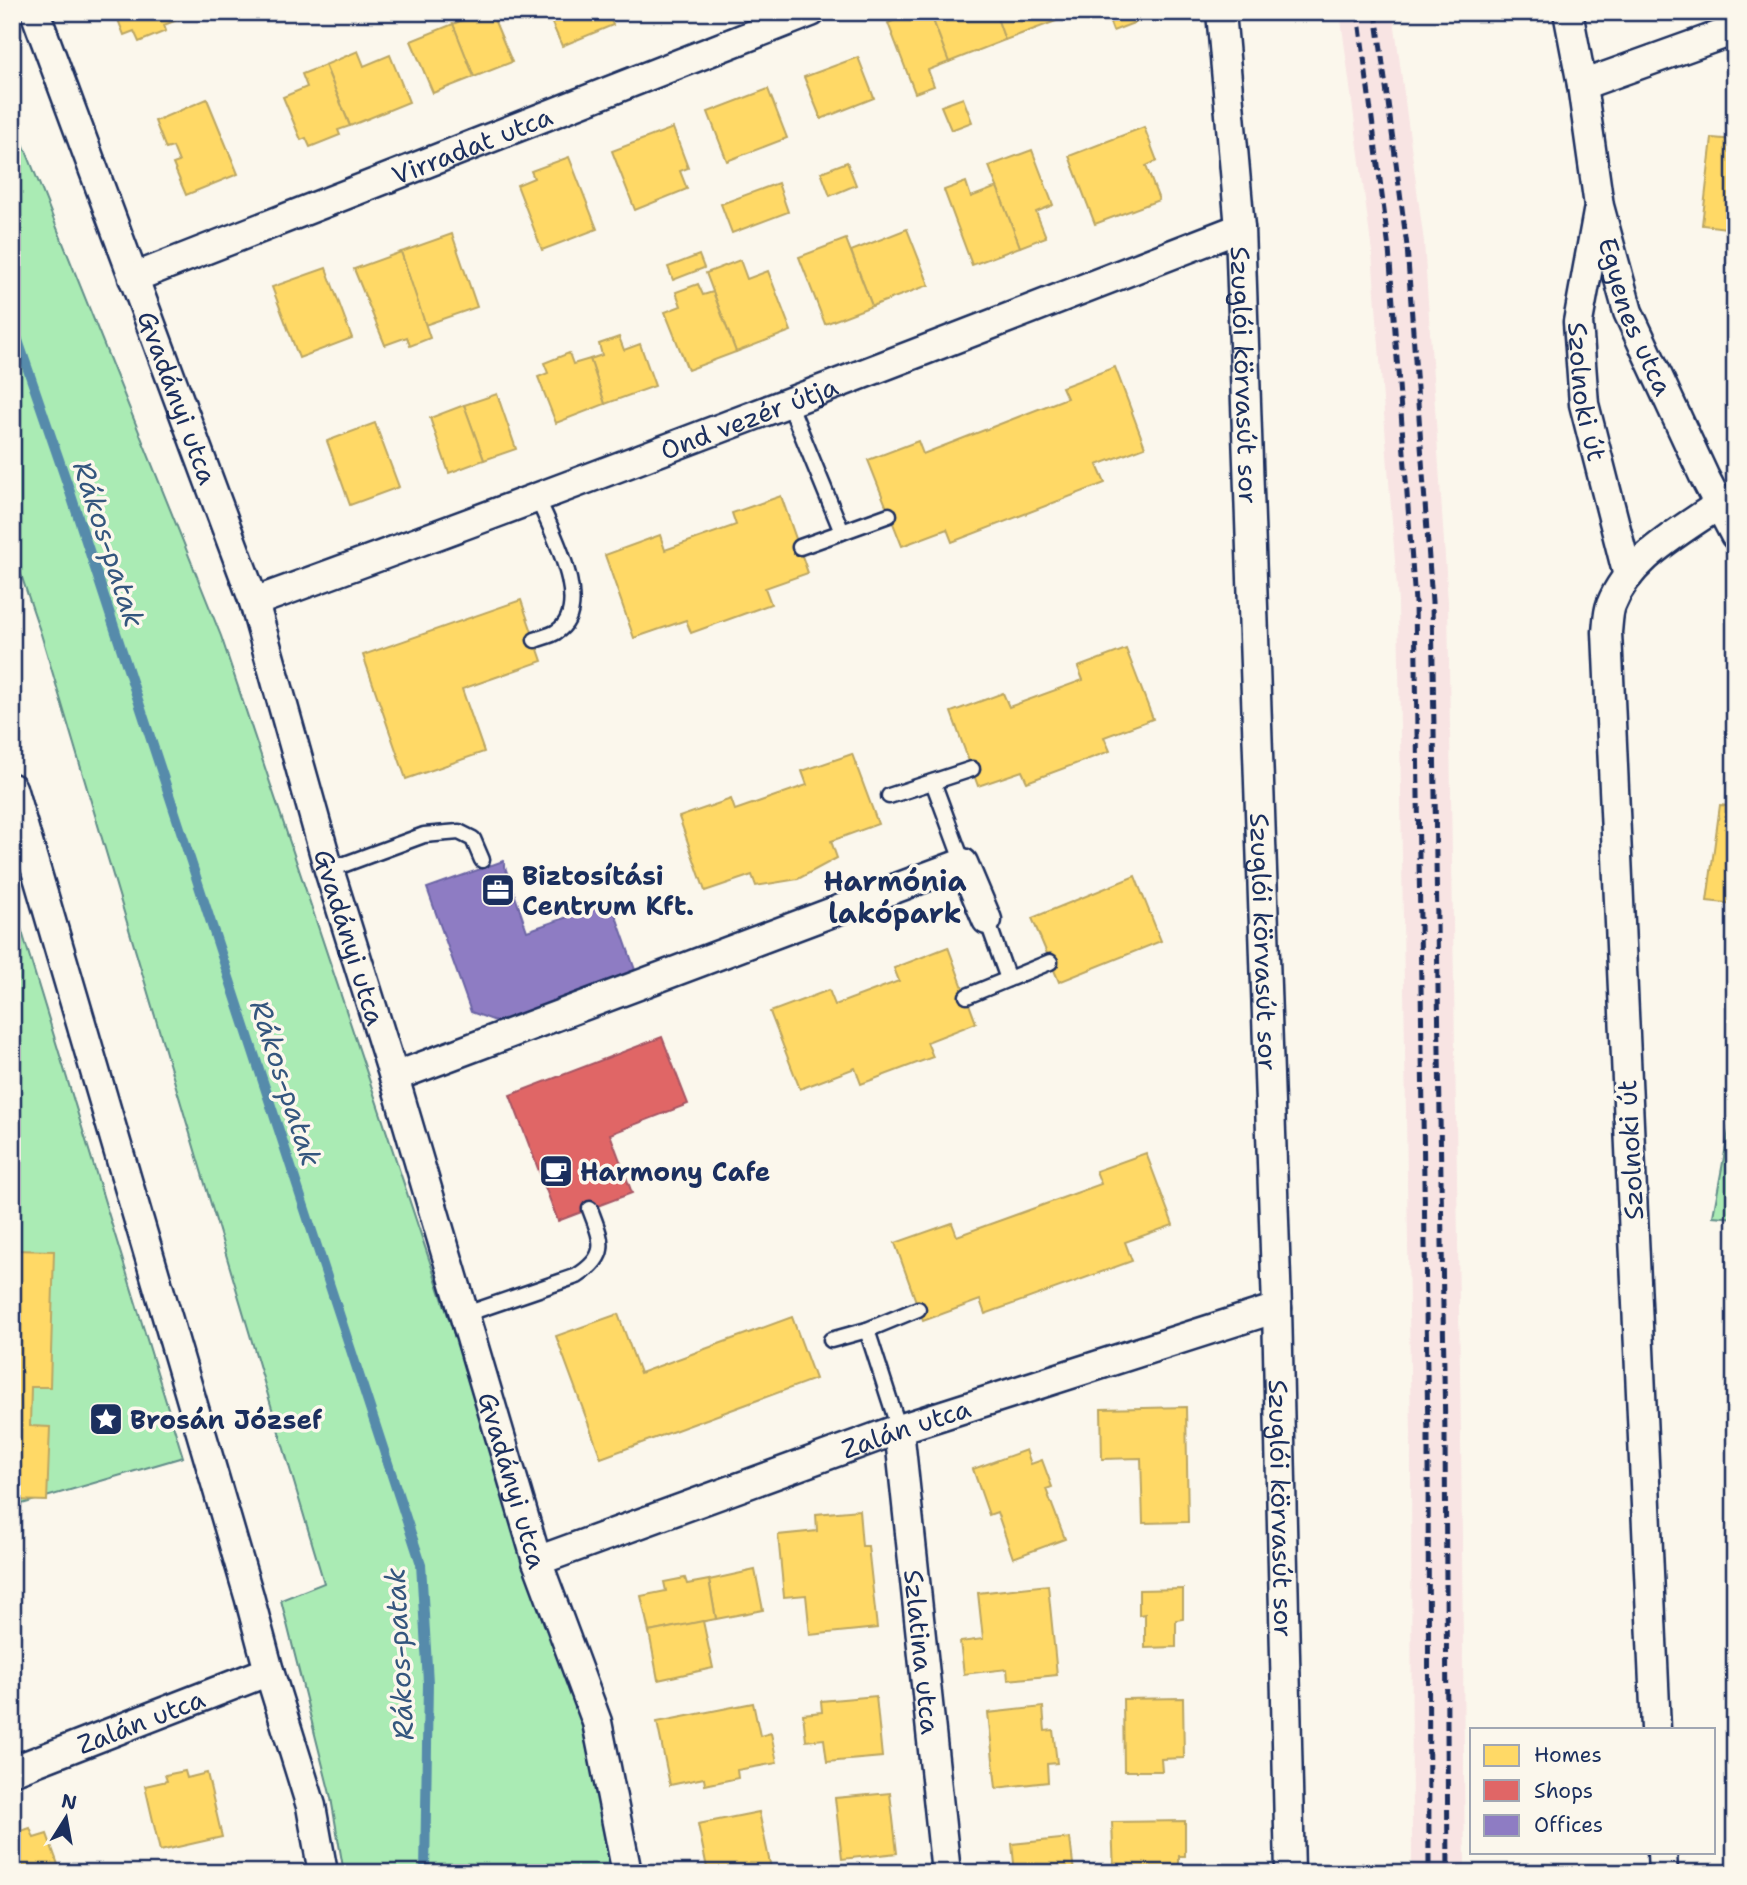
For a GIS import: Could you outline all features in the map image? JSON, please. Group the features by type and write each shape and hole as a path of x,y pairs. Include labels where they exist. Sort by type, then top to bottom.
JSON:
{"street":[{"name":"Gvadányi utca","path":"35,12 254,602 329,870 394,1077 537,1561 597,1722 627,1873"},
{"name":"Virradat utca","path":"133,278 811,12"},
{"name":"Szuglói körvasút sor","path":"1221,12 1240,228 1277,1308 1290,1873"},
{"path":"1567,12 1581,85 1735,30"},
{"name":"Egyenes utca","path":"1581,85 1600,206 1628,312 1718,505 1735,535"},
{"name":"Szolnoki út","path":"1600,206 1578,322 1584,404 1629,576"},
{"name":"Ond vezér útja","path":"254,602 538,499 1240,228"},
{"name":"Szolnoki út","path":"1656,1728 1607,632 1611,606 1629,576 1650,553 1718,505"},
{"path":"12,788 269,1671 311,1806 323,1873"},
{"path":"394,1077 963,863 987,920"},
{"name":"Zalán utca","path":"537,1561 899,1429 1277,1308"},
{"name":"Szlatina utca","path":"899,1429 946,1873"},
{"name":"Zalán utca","path":"12,1771 269,1671"},
{"path":"1662,1854 1663,1873"}],"lane":[{"path":"789,403 842,531"},
{"path":"536,640 558,631 569,615 573,598 571,579 538,499"},
{"path":"800,547 889,515"},
{"path":"889,796 972,769"},
{"path":"933,782 963,863"},
{"path":"329,870 424,835 459,832 473,839 482,860"},
{"path":"987,920 1008,979"},
{"path":"967,996 1049,962"},
{"path":"463,1315 577,1276 592,1266 600,1255 601,1238 590,1209"},
{"path":"831,1340 918,1309"},
{"path":"867,1329 899,1429"}],"shaded area":[{"path":"1340,12 1393,12 1424,242 1448,602 1465,1873 1412,1873 1411,1437 1398,602 1372,252"}],"green space":[{"path":"12,116 221,636 574,1693 616,1873 344,1873 331,1798 281,1600 324,1583 41,634 12,548"},
{"path":"12,899 183,1457 12,1507"},
{"path":"1735,1098 1735,1218 1713,1216"}],"building: Homes":[{"path":"115,12 177,12 180,19 164,25 166,31 139,42 134,31 124,35"},
{"path":"481,12 491,12 512,62 474,77 453,24"},
{"path":"547,12 608,12 613,25 562,46"},
{"path":"915,12 930,12 949,62 928,70 934,86 915,93 888,23"},
{"path":"930,12 995,12 1005,40 949,62"},
{"path":"995,12 1056,12 1059,20 1005,40"},
{"path":"1106,12 1160,12 1160,13 1113,31"},
{"path":"453,24 474,77 433,93 411,41"},
{"path":"358,51 364,66 390,55 409,102 350,126 325,65"},
{"path":"858,57 874,98 821,119 804,77"},
{"path":"325,65 350,126 338,130 340,135 310,147 306,138 301,140 283,97 307,87 302,74"},
{"path":"768,89 787,138 727,161 708,112"},
{"path":"963,98 972,122 951,130 941,106"},
{"path":"207,99 238,174 186,195 173,164 179,162 173,147 166,149 155,121"},
{"path":"1144,127 1157,161 1146,166 1159,200 1095,224 1069,156"},
{"path":"673,128 688,168 680,171 687,189 635,210 612,151"},
{"path":"1712,138 1735,140 1735,229 1702,225"},
{"path":"1032,150 1053,205 1036,212 1046,237 1020,247 989,166"},
{"path":"569,157 597,229 542,250 517,185 534,178 531,171"},
{"path":"847,162 856,185 830,196 821,172"},
{"path":"966,182 971,197 997,187 1020,247 972,265 944,190"},
{"path":"778,183 788,212 732,233 721,204"},
{"path":"907,229 929,285 872,306 851,251"},
{"path":"452,234 477,307 425,325 401,252"},
{"path":"846,239 872,306 825,324 799,257"},
{"path":"401,252 430,338 410,346 407,337 385,345 354,269"},
{"path":"699,255 704,268 673,280 668,267"},
{"path":"740,260 747,279 768,271 791,331 736,352 706,273"},
{"path":"326,268 352,338 299,358 272,287"},
{"path":"698,284 703,295 713,292 736,352 688,370 665,312 681,306 676,292"},
{"path":"619,337 624,350 640,344 655,386 605,404 590,359 602,355 599,344"},
{"path":"569,353 573,364 590,359 605,404 556,423 538,377 548,373 544,363"},
{"path":"1115,367 1145,447 1097,465 1105,483 952,542 947,529 902,546 868,460 918,441 923,454 1067,398 1062,387"},
{"path":"497,394 516,449 484,460 464,405"},
{"path":"464,405 484,460 449,473 430,418"},
{"path":"375,423 399,487 350,505 327,441"},
{"path":"781,496 808,573 765,588 771,604 691,633 686,620 634,638 605,555 660,535 665,550 736,525 732,513"},
{"path":"521,600 542,661 462,689 484,752 406,779 363,655"},
{"path":"1126,649 1153,719 1104,737 1110,751 1027,782 1022,771 978,786 951,712 1003,693 1009,707 1083,680 1078,667"},
{"path":"852,754 878,824 831,841 837,858 798,879 756,886 752,875 705,891 679,817 731,799 735,810 807,785 802,771"},
{"path":"1720,805 1735,807 1735,904 1707,901"},
{"path":"1135,876 1161,941 1059,982 1032,918"},
{"path":"948,947 976,1023 927,1042 933,1057 861,1084 855,1068 800,1089 770,1012 829,990 835,1005 899,981 894,968"},
{"path":"1146,1153 1173,1225 1125,1242 1132,1261 985,1314 980,1300 923,1321 895,1243 952,1223 957,1236 1101,1184 1096,1171"},
{"path":"12,1250 54,1251 50,1387 31,1387 30,1426 50,1427 47,1501 12,1500"},
{"path":"618,1314 640,1373 792,1317 815,1379 601,1458 556,1336"},
{"path":"1735,1326 1735,1356 1730,1355"},
{"path":"1186,1407 1188,1522 1143,1523 1141,1458 1102,1459 1101,1409"},
{"path":"1026,1450 1031,1464 1042,1460 1052,1487 1046,1489 1065,1539 1013,1558 997,1512 989,1515 973,1469"},
{"path":"859,1510 862,1546 868,1546 877,1628 810,1635 806,1595 784,1597 778,1535 817,1531 816,1514"},
{"path":"1735,1541 1735,1574 1729,1573"},
{"path":"755,1570 763,1610 716,1619 709,1580"},
{"path":"685,1578 687,1584 709,1580 716,1619 649,1632 641,1596 666,1591 664,1582"},
{"path":"1048,1585 1057,1675 1008,1680 1007,1669 964,1674 960,1642 983,1639 978,1593"},
{"path":"1183,1589 1183,1619 1176,1620 1176,1647 1145,1648 1145,1614 1139,1615 1139,1590"},
{"path":"703,1621 713,1668 658,1680 649,1632"},
{"path":"876,1696 882,1757 827,1762 824,1739 806,1741 803,1714 822,1712 821,1701"},
{"path":"1183,1698 1184,1758 1161,1759 1162,1771 1124,1771 1123,1699"},
{"path":"753,1703 760,1736 771,1733 777,1763 737,1770 738,1778 705,1785 704,1778 670,1785 657,1722"},
{"path":"1043,1707 1045,1731 1053,1730 1057,1763 1047,1764 1048,1782 996,1788 988,1713"},
{"path":"1735,1724 1735,1772 1727,1771"},
{"path":"185,1771 187,1778 207,1773 222,1837 160,1851 145,1786 167,1781 165,1775"},
{"path":"890,1793 897,1853 842,1859 835,1798"},
{"path":"759,1812 772,1873 708,1873 698,1824"},
{"path":"1185,1821 1185,1856 1179,1856 1179,1873 1114,1873 1112,1822"},
{"path":"30,1828 34,1838 47,1834 61,1873 12,1873 12,1834"},
{"path":"1070,1838 1074,1873 1015,1873 1012,1844"}],"building: Shops":[{"path":"662,1037 688,1104 610,1134 632,1193 558,1221 510,1095"}],"building: Offices":[{"path":"503,861 527,931 611,902 635,970 498,1022 471,1012 427,888"}],"waterway":[{"name":"Rákos-patak","path":"12,323 67,483 421,1564 428,1683 425,1873"}],"railway":[{"path":"1358,12 1389,249 1415,602 1428,1436 1429,1873"},
{"path":"1376,12 1407,246 1432,602 1445,1435 1448,1873"}],"place":[{"name":"Biztosítási Centrum Kft.","path":"498,890"},
{"name":"Harmony Cafe","path":"556,1171"},
{"name":"Brosán József","path":"106,1419"}],"district":[{"name":"Harmónia lakópark","path":"895,897"}]}
